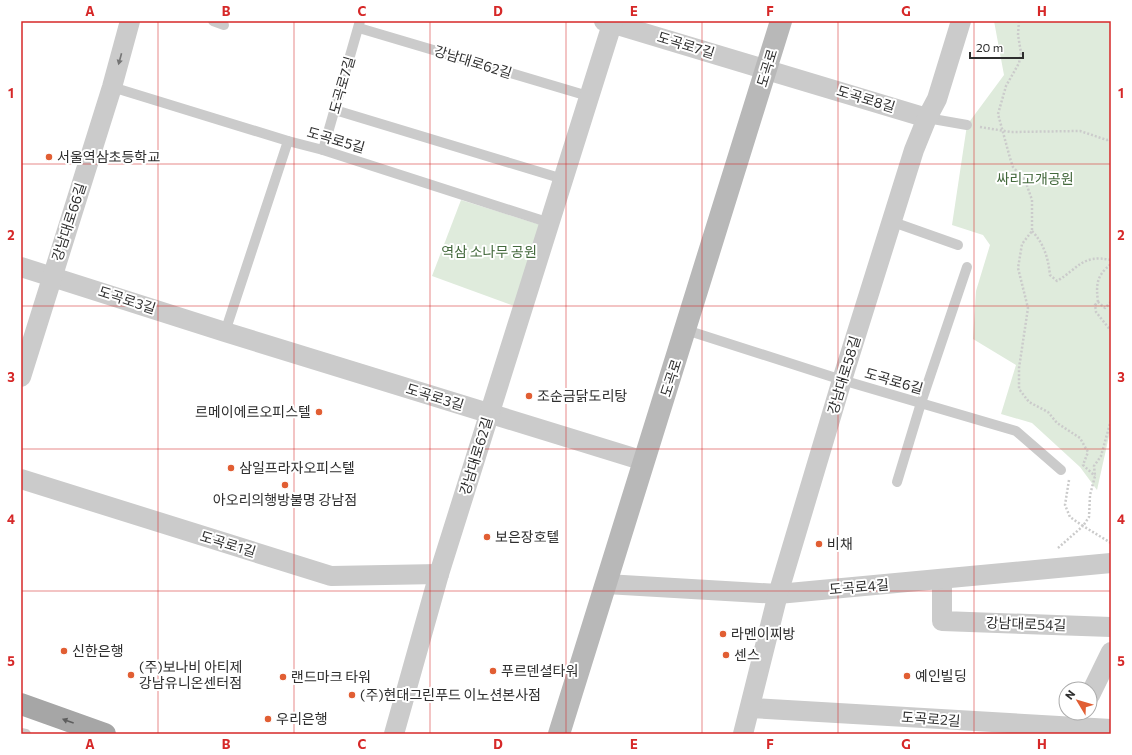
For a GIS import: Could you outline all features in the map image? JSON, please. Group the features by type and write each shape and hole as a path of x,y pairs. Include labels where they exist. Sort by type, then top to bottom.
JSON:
{"main road":[{"name":"도곡로","path":"560,734 781,21"},
{"path":"21,704 105,734"}],"street":[{"name":"강남대로66길","path":"21,377 112,87 130,21"},
{"name":"강남대로58길","path":"743,734 751,708 778,594 842,380 893,222 914,150 927,118 937,99 961,21"},
{"name":"도곡로7길","path":"610,22 767,70"},
{"name":"강남대로62길","path":"394,734 439,574 550,223 610,22"},
{"name":"도곡로8길","path":"767,70 927,118"},
{"name":"도곡로3길","path":"21,267 225,332 644,461"},
{"name":"도곡로1길","path":"21,480 331,576 439,574"},
{"name":"도곡로4길","path":"606,584 778,594 1111,563"},
{"name":"강남대로54길","path":"942,579 942,621 1111,627"},
{"path":"1097,681 1111,652"},
{"name":"도곡로2길","path":"751,708 894,725 1076,725 1111,729"}],"lane":[{"path":"213,21 224,25"},
{"name":"강남대로62길","path":"360,24 588,96"},
{"name":"도곡로7길","path":"323,150 360,24"},
{"name":"도곡로5길","path":"112,87 288,141 323,150 550,223"},
{"path":"335,110 563,179"},
{"name":"도곡로8길","path":"927,118 967,125"},
{"path":"225,332 288,141"},
{"path":"893,222 958,245"},
{"path":"897,482 921,403 967,267"},
{"name":"도곡로6길","path":"686,330 842,380 1016,431 1061,470"},
{"path":"21,733 26,734"}],"path":[{"path":"1019,21 1018,35 1021,53 1019,63 1006,86 998,114 1013,166 1025,180 1032,200 1032,230 1044,247 1049,261 1050,275 1057,281 1066,276 1080,263 1097,257 1111,260"},
{"path":"967,125 1002,130 1036,132 1080,131 1107,140 1111,139"},
{"path":"1032,230 1022,244 1018,268 1028,308 1019,368 1019,389 1029,402 1048,412 1057,423 1080,438 1088,452 1083,465 1095,476"},
{"path":"1111,264 1103,270 1096,285 1098,302 1095,305 1096,312 1111,330"},
{"path":"1098,302 1105,308 1111,302"},
{"path":"1055,551 1083,526 1089,517 1090,494 1095,476 1094,466 1101,456 1111,420"},
{"path":"1061,470 1069,477 1065,505 1070,518 1111,543"}],"green space":[{"name":"싸리고개공원","path":"994,21 1111,21 1111,427 1097,490 1080,467 1032,423 1001,414 1016,365 973,339 976,291 990,245 983,235 952,225 967,125 1004,75"},
{"name":"역삼 소나무 공원","path":"461,200 544,226 517,307 432,276"}],"place":[{"name":"서울역삼초등학교","path":"49,157"},
{"name":"조순금닭도리탕","path":"529,396"},
{"name":"르메이에르오피스텔","path":"319,412"},
{"name":"삼일프라자오피스텔","path":"231,468"},
{"name":"아오리의행방불명 강남점","path":"285,485"},
{"name":"보은장호텔","path":"487,537"},
{"name":"비채","path":"819,544"},
{"name":"라멘이찌방","path":"723,634"},
{"name":"신한은행","path":"64,651"},
{"name":"센스","path":"726,655"},
{"name":"푸르덴셜타워","path":"493,671"},
{"name":"(주)보나비 아티제 강남유니온센터점","path":"131,675"},
{"name":"예인빌딩","path":"907,676"},
{"name":"랜드마크 타워","path":"283,677"},
{"name":"(주)현대그린푸드 이노션본사점","path":"352,695"},
{"name":"우리은행","path":"268,719"}]}
